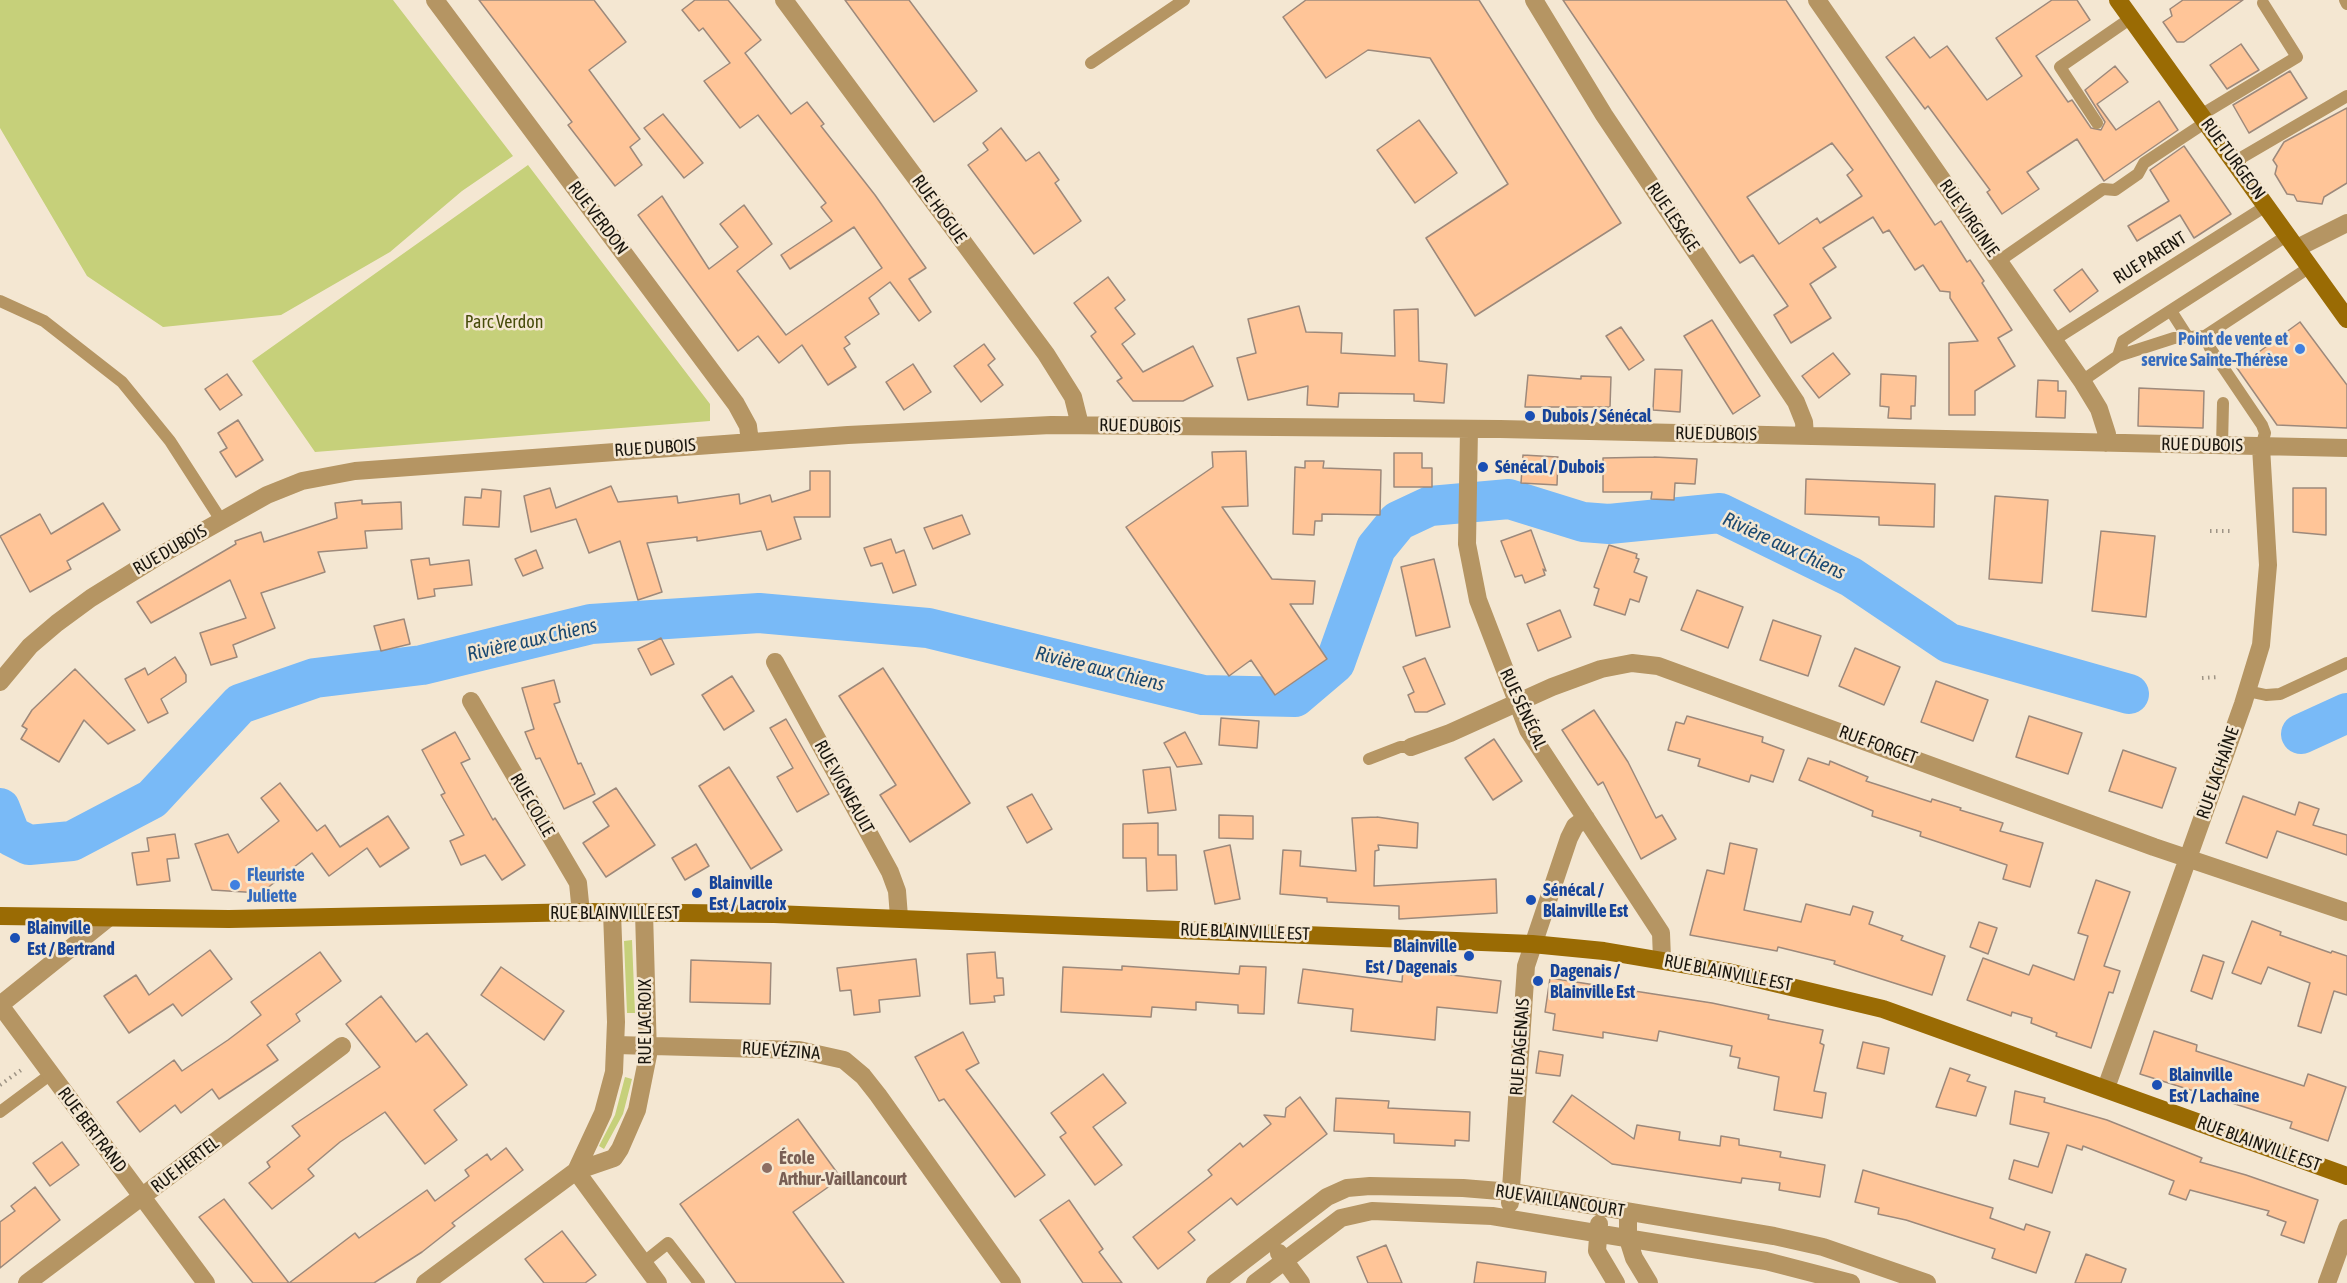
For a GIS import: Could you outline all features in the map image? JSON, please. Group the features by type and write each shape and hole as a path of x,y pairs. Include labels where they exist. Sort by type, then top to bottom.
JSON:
{"street":[{"name":"RUE VERDON","path":"435,0 736,404 748,426 750,442"},
{"name":"RUE HOGUE","path":"784,0 1046,354 1074,397 1080,425"},
{"name":"RUE LESAGE","path":"1534,0 1605,115 1796,402 1804,422 1805,436"},
{"name":"RUE VIRGINIE","path":"1817,0 2082,381 2099,409 2107,434 2106,444"},
{"name":"RUE TURGEON","path":"2120,1 2347,319"},
{"path":"2292,242 2347,223"},
{"name":"RUE DUBOIS","path":"0,682 30,646 74,610 221,520 288,486 338,473 942,429 1080,425 1469,429 2347,448"},
{"name":"RUE SÉNÉCAL","path":"1469,429 1467,544 1472,579 1517,705 1535,742 1661,933 1662,959"},
{"name":"RUE LACHAÎNE","path":"2106,1088 2247,691 2260,645 2268,586 2268,545 2261,447"},
{"name":"RUE VIGNEAULT","path":"775,663 890,872 897,891 899,917"},
{"name":"RUE FORGET","path":"1411,747 1517,705 1552,687 1601,669 1632,663 1659,666 2188,858 2347,912"},
{"name":"RUE COLLE","path":"471,701 578,883 581,913"},
{"name":"RUE DAGENAIS","path":"1508,1219 1512,1192 1526,966 1572,832 1586,818"},
{"name":"RUE LACROIX","path":"576,1172 608,1099 616,1045 612,912"},
{"name":"RUE BLAINVILLE EST","path":"0,916 107,919 644,912 899,917 1532,944 1662,959 1861,1002 2347,1176"},
{"name":"RUE LACROIX","path":"425,1283 576,1172 614,1158 620,1149 639,1102 648,1046 644,912"},
{"path":"0,1005 107,919"},
{"name":"RUE BERTRAND","path":"0,1005 206,1283"},
{"name":"RUE VÉZINA","path":"616,1045 799,1050 844,1060 863,1076 878,1095 1012,1283"},
{"name":"RUE HERTEL","path":"27,1283 342,1046"},
{"path":"576,1172 658,1283"},
{"name":"RUE VAILLANCOURT","path":"1215,1283 1321,1202 1347,1188 1370,1186 1441,1187 1512,1192 1801,1241 1847,1254 1927,1283"},
{"path":"1603,1207 1597,1251 1616,1283"},
{"name":"RUE VAILLANCOURT","path":"1264,1280 1341,1218 1360,1212 1457,1214 1508,1219 1766,1261 1851,1283"},
{"path":"1628,1212 1628,1239 1634,1258 1649,1283"},
{"path":"2327,1283 2347,1228"},
{"path":"1270,1240 1301,1283"},
{"path":"1250,1256 1264,1280"}],"lane":[{"path":"1091,63 1184,0"},
{"path":"1999,261 2103,189 2115,190 2138,174 2144,163 2203,118 2297,57 2263,3"},
{"path":"2097,123 2060,67 2131,18"},
{"path":"2234,162 2347,96"},
{"name":"RUE PARENT","path":"2054,340 2266,206"},
{"path":"2118,356 2123,341 2292,242"},
{"path":"2082,381 2118,356 2147,345 2187,336 2205,336 2310,267"},
{"path":"0,301 44,321 122,382 170,441 221,520"},
{"path":"2171,311 2187,336"},
{"path":"2205,336 2210,348 2262,425 2265,433 2261,447"},
{"path":"2222,446 2223,403"},
{"path":"2247,691 2266,695 2280,694 2347,663"},
{"path":"1369,759 1400,747 1411,747"},
{"path":"0,1112 51,1074"},
{"path":"643,1263 668,1243 699,1283"}],"path":[{"path":"2210,531 2230,531"},
{"path":"2202,678 2218,677"},
{"path":"0,1085 25,1067"}],"green space":[{"path":"0,0 393,0 513,156 462,191 390,252 281,315 163,327 87,276 0,128"},
{"name":"Parc Verdon","path":"528,165 710,404 710,421 315,452 252,361"},
{"path":"632,940 635,1013 627,1013 624,941"},
{"path":"625,1077 632,1079 623,1114 604,1149 599,1146 615,1115"}],"building":[{"path":"479,0 594,0 626,42 589,70 640,139 630,147 642,165 615,186 568,125 572,122"},
{"path":"695,0 728,0 761,40 745,53 791,114 807,102 824,124 821,126 875,195 926,268 909,279 931,312 919,321 890,282 869,298 879,314 845,337 850,344 844,348 856,367 828,385 802,345 779,363 758,336 738,351 638,215 662,196 709,269 738,247 720,224 744,205 772,244 737,271 786,335 882,268 854,227 790,269 781,255 832,221 821,207 826,203 758,115 740,128 704,81 730,63 703,28 699,31 682,10"},
{"path":"845,0 909,0 977,91 934,122"},
{"path":"1306,0 1479,0 1621,223 1475,316 1426,238 1508,184 1430,58 1368,50 1326,78 1283,17"},
{"path":"1563,0 1786,0 1935,225 1941,221 1967,262 1970,260 1984,281 1982,283 2012,330 1998,338 2015,366 1975,391 1975,415 1949,415 1949,343 1978,341 1950,298 1950,292 1940,291 1923,265 1915,270 1889,230 1883,233 1873,217 1823,248 1836,267 1810,284 1831,318 1791,343 1774,315 1788,306 1753,255 1740,263","holes":["1832,143 1853,170 1847,175 1862,196 1820,223 1817,218 1779,244 1747,197"]},
{"path":"2052,0 2077,0 2090,20 2036,56 2068,102 2072,100 2091,128 2101,130 2105,122 2085,90 2115,66 2128,82 2097,104 2116,130 2159,101 2178,130 2104,181 2077,139 2027,172 2039,189 2002,214 1987,192 1990,190 1928,106 1925,109 1886,57 1914,37 1930,58 1947,46 1987,100 2022,76 1996,38"},
{"path":"2183,0 2243,0 2184,42 2177,42 2163,22 2172,16 2170,9"},
{"path":"2241,44 2259,70 2227,89 2210,65"},
{"path":"2290,71 2307,98 2249,133 2233,105"},
{"path":"2347,108 2347,183 2324,197 2322,204 2297,201 2294,195 2287,194 2275,174 2277,166 2273,160 2284,142"},
{"path":"663,114 703,163 684,178 644,128"},
{"path":"1419,120 1457,173 1415,203 1377,150"},
{"path":"1001,128 1026,161 1039,152 1059,180 1055,183 1081,221 1034,254 968,165 988,150 983,143"},
{"path":"2184,146 2231,214 2194,238 2180,215 2137,241 2128,226 2169,201 2150,170"},
{"path":"2082,269 2098,291 2070,312 2054,290"},
{"path":"1108,277 1125,300 1115,308 1135,334 1122,344 1143,372 1193,346 1213,386 1183,401 1133,401 1117,381 1122,378 1091,336 1096,332 1074,303"},
{"path":"1299,306 1306,332 1342,333 1341,353 1395,356 1394,310 1418,309 1419,361 1447,364 1444,403 1414,401 1414,394 1339,393 1338,407 1307,405 1308,386 1248,400 1237,358 1256,353 1248,319"},
{"path":"1712,320 1760,396 1733,414 1684,336"},
{"path":"2300,322 2347,385 2347,428 2277,425 2237,368"},
{"path":"1621,327 1644,360 1629,370 1606,336"},
{"path":"984,344 995,359 988,365 1003,385 981,402 954,366"},
{"path":"1833,353 1850,374 1819,398 1802,376"},
{"path":"913,364 931,392 904,410 886,382"},
{"path":"1655,369 1682,370 1680,412 1653,410"},
{"path":"227,374 242,395 220,410 205,389"},
{"path":"1881,374 1916,376 1915,406 1911,406 1911,419 1888,418 1889,407 1880,406"},
{"path":"1528,375 1581,379 1581,376 1611,377 1610,407 1525,407"},
{"path":"2038,380 2058,381 2058,391 2066,391 2065,418 2036,417"},
{"path":"2139,388 2204,391 2203,428 2138,426"},
{"path":"238,420 263,460 236,477 220,452 227,448 218,433"},
{"path":"1246,451 1248,506 1222,507 1272,579 1315,581 1313,604 1290,604 1327,659 1275,695 1251,660 1229,676 1126,527 1213,467 1212,452"},
{"path":"1394,453 1422,453 1422,468 1432,468 1432,487 1394,487"},
{"path":"1523,455 1558,457 1557,485 1521,483"},
{"path":"1603,458 1697,459 1695,484 1675,483 1674,500 1651,499 1652,492 1603,492"},
{"path":"1305,461 1324,461 1323,468 1381,470 1380,515 1322,514 1322,521 1315,521 1314,535 1293,534 1295,467 1305,468"},
{"path":"810,471 830,471 830,517 794,517 801,539 767,550 761,531 697,541 697,537 647,543 662,592 638,600 620,541 589,553 576,519 531,532 524,496 550,488 556,508 611,486 618,502 677,496 678,503 739,494 740,504 770,495 772,502 810,490"},
{"path":"1806,479 1935,484 1934,527 1879,525 1879,517 1805,514"},
{"path":"2293,488 2326,488 2326,535 2293,532"},
{"path":"482,489 501,491 499,527 463,525 465,497 481,498"},
{"path":"1995,496 2048,500 2042,583 1989,579"},
{"path":"362,500 362,504 401,502 402,529 365,531 367,548 318,552 325,572 261,593 275,628 233,645 237,657 211,665 200,633 246,618 230,580 151,623 137,602 236,544 235,541 261,532 264,542 337,518 335,503"},
{"path":"103,503 120,530 67,561 71,569 30,592 0,536 40,514 51,534"},
{"path":"962,515 970,534 933,549 924,528"},
{"path":"1531,530 1546,571 1543,569 1545,575 1525,583 1522,575 1515,577 1501,541"},
{"path":"2101,531 2155,536 2146,617 2092,611"},
{"path":"891,539 896,553 904,550 916,585 893,593 882,563 871,566 864,548"},
{"path":"1609,545 1637,554 1636,558 1639,559 1634,572 1647,577 1639,602 1630,599 1625,615 1594,605 1599,589 1594,587"},
{"path":"536,550 543,568 523,576 515,559"},
{"path":"429,558 430,565 469,560 472,585 434,589 435,596 418,599 411,560"},
{"path":"1434,559 1450,627 1416,636 1401,567"},
{"path":"1697,590 1743,607 1728,648 1681,630"},
{"path":"1560,610 1571,637 1538,651 1527,624"},
{"path":"404,619 410,644 381,651 374,626"},
{"path":"1773,620 1821,636 1808,676 1760,660"},
{"path":"661,638 674,664 651,675 638,649"},
{"path":"1855,648 1900,667 1884,705 1839,686"},
{"path":"175,657 186,675 186,682 161,699 168,713 148,723 125,679 145,668 148,675"},
{"path":"1425,658 1445,704 1427,712 1415,712 1408,695 1414,692 1403,667"},
{"path":"883,668 970,803 910,842 880,795 896,785 839,696"},
{"path":"75,669 135,730 108,744 84,720 59,762 21,739 27,729 22,726 32,710"},
{"path":"732,676 754,711 724,730 702,695"},
{"path":"554,680 560,702 554,704 578,764 581,763 595,794 564,809 540,758 536,759 525,732 534,729 522,688"},
{"path":"1936,681 1988,700 1973,741 1921,722"},
{"path":"1594,710 1628,762 1656,818 1662,815 1676,839 1641,859 1603,782 1598,785 1562,730"},
{"path":"1687,716 1763,737 1762,742 1784,750 1773,782 1751,775 1749,782 1698,766 1700,759 1668,750 1676,722 1684,724"},
{"path":"2029,716 2082,733 2068,774 2016,757"},
{"path":"1221,718 1259,721 1257,748 1219,745"},
{"path":"786,719 829,794 797,812 777,777 793,768 770,728"},
{"path":"455,732 470,759 461,763 493,820 495,818 525,865 502,880 485,855 461,865 450,841 464,835 441,795 445,793 422,750"},
{"path":"1185,732 1202,764 1177,767 1164,743"},
{"path":"1494,739 1522,781 1493,800 1465,758"},
{"path":"2123,750 2176,768 2162,808 2109,791"},
{"path":"1808,758 1829,765 1830,761 1868,777 1866,781 1931,802 1932,799 2003,823 2000,831 2043,843 2030,887 2003,879 2007,865 1920,836 1921,832 1872,816 1873,811 1799,780"},
{"path":"729,767 782,850 751,869 699,786"},
{"path":"1170,767 1176,810 1148,813 1143,770"},
{"path":"280,783 317,831 325,825 340,847 388,816 409,848 380,867 367,848 329,876 312,853 261,893 212,890 195,844 228,834 238,853 279,821 261,798"},
{"path":"616,788 655,845 606,877 583,843 609,826 593,802"},
{"path":"1032,794 1052,829 1027,843 1007,807"},
{"path":"2243,796 2295,815 2299,802 2319,809 2313,825 2347,835 2347,855 2277,831 2267,858 2226,843"},
{"path":"1219,815 1253,816 1253,839 1219,838"},
{"path":"1377,817 1418,823 1417,848 1378,845 1379,850 1375,851 1374,886 1496,879 1497,913 1399,919 1399,906 1327,902 1327,898 1280,894 1283,850 1301,851 1300,866 1356,871 1352,818"},
{"path":"1158,823 1158,855 1176,855 1177,890 1147,891 1146,858 1123,858 1123,824"},
{"path":"175,834 179,858 167,859 170,881 137,885 132,853 149,851 147,838"},
{"path":"1730,843 1757,849 1744,910 1801,922 1806,904 1850,915 1853,906 1873,912 1869,924 1903,936 1901,940 1945,956 1932,995 1834,964 1835,961 1778,947 1777,951 1690,935 1707,870 1724,874"},
{"path":"696,844 709,866 685,880 672,858"},
{"path":"1230,845 1240,899 1215,904 1204,851"},
{"path":"2096,880 2130,892 2104,966 2120,971 2113,993 2109,992 2091,1048 2056,1036 2057,1033 2031,1023 2032,1018 2012,1012 2011,1016 1967,1000 1983,958 2029,975 2033,965 2074,980 2088,936 2078,933"},
{"path":"2252,921 2281,932 2280,935 2331,953 2332,951 2347,956 2347,995 2334,991 2321,1033 2298,1026 2310,983 2268,967 2261,984 2232,973"},
{"path":"1979,922 1997,928 1988,954 1970,947"},
{"path":"210,950 232,979 182,1016 173,1004 129,1033 104,996 136,975 149,995"},
{"path":"320,952 341,981 296,1014 300,1021 267,1045 278,1060 219,1099 212,1089 181,1113 175,1105 140,1132 117,1102 174,1060 182,1071 228,1040 261,1015 251,1002"},
{"path":"995,952 997,978 1003,978 1004,995 994,996 995,1002 970,1004 967,954"},
{"path":"2203,955 2224,962 2212,999 2191,991"},
{"path":"916,959 920,996 879,1000 880,1012 854,1015 851,990 840,991 837,968"},
{"path":"691,960 771,963 770,1004 690,1002"},
{"path":"1122,966 1239,974 1240,966 1266,967 1264,1014 1238,1013 1238,1005 1196,1002 1196,1010 1152,1007 1151,1017 1061,1012 1063,967 1122,970"},
{"path":"501,967 564,1011 544,1040 481,995"},
{"path":"1303,969 1402,982 1403,969 1501,981 1497,1013 1437,1007 1435,1040 1351,1031 1353,1009 1298,1003"},
{"path":"1550,978 1712,1003 1769,1015 1768,1019 1823,1030 1820,1043 1824,1045 1814,1091 1826,1093 1822,1118 1774,1110 1779,1077 1738,1068 1740,1058 1730,1056 1732,1046 1659,1031 1657,1041 1603,1032 1603,1038 1553,1030 1555,1014 1545,1012"},
{"path":"381,996 416,1042 427,1033 467,1085 434,1110 457,1140 425,1164 385,1112 340,1142 308,1169 314,1176 272,1209 249,1183 270,1167 267,1162 300,1136 292,1126 380,1067 346,1024"},
{"path":"2154,1031 2197,1045 2196,1051 2304,1086 2308,1074 2346,1087 2328,1141 2290,1128 2292,1122 2140,1074"},
{"path":"963,1032 979,1063 966,1070 1045,1175 1015,1197 944,1099 939,1101 915,1057"},
{"path":"1863,1042 1889,1048 1884,1074 1857,1068"},
{"path":"1539,1051 1563,1055 1560,1076 1536,1073"},
{"path":"1950,1068 1970,1075 1967,1081 1986,1087 1976,1116 1936,1107"},
{"path":"1103,1074 1126,1103 1093,1127 1122,1165 1095,1185 1060,1137 1066,1133 1051,1113"},
{"path":"2015,1091 2045,1098 2044,1102 2107,1120 2202,1158 2200,1162 2318,1200 2304,1243 2281,1235 2286,1222 2267,1215 2269,1211 2190,1190 2186,1200 2169,1194 2174,1181 2083,1146 2082,1150 2067,1145 2052,1193 2009,1179 2014,1160 2038,1167 2049,1133 2010,1124"},
{"path":"1572,1095 1634,1139 1637,1125 1680,1132 1679,1140 1720,1146 1721,1136 1739,1139 1739,1145 1781,1152 1780,1157 1825,1165 1820,1197 1779,1190 1780,1183 1742,1178 1741,1183 1612,1164 1553,1122"},
{"path":"1300,1097 1327,1134 1237,1205 1231,1198 1188,1232 1195,1240 1158,1269 1133,1237 1212,1175 1208,1170 1240,1143 1243,1147 1271,1124 1264,1115 1285,1117 1286,1108"},
{"path":"1336,1098 1389,1101 1388,1108 1470,1112 1469,1141 1455,1140 1455,1146 1394,1143 1394,1134 1334,1131"},
{"path":"798,1119 841,1178 793,1212 844,1283 736,1283 680,1204"},
{"path":"62,1142 79,1165 50,1186 33,1163"},
{"path":"506,1148 523,1170 452,1223 455,1226 422,1252 374,1283 289,1283 355,1233 359,1238 427,1190 435,1201 469,1176 465,1170 487,1154 491,1160"},
{"path":"1863,1170 1993,1208 1990,1218 2024,1230 2026,1224 2050,1232 2036,1273 1992,1258 1995,1249 1906,1220 1878,1214 1879,1208 1855,1202"},
{"path":"35,1187 60,1220 0,1268 0,1222 15,1211 11,1206"},
{"path":"224,1199 289,1283 253,1283 199,1217"},
{"path":"1069,1200 1103,1249 1099,1252 1122,1283 1083,1283 1040,1220"},
{"path":"562,1231 596,1275 585,1283 544,1283 525,1259"},
{"path":"1386,1245 1402,1283 1368,1283 1357,1257"},
{"path":"2086,1254 2126,1269 2121,1283 2075,1283"},
{"path":"1477,1262 1546,1272 1545,1283 1474,1283"}],"waterway":[{"name":"Rivière aux Chiens","path":"0,808 11,836 29,845 72,841 152,799 240,704 315,678 422,665 591,624 759,613 928,628 1203,695 1295,697 1335,663 1376,548 1398,521 1430,506 1509,499 1583,522 1609,524 1720,513 1851,577 1949,643 2129,694"},
{"name":"Rivière aux Chiens","path":"2301,734 2347,713"}],"place":[{"name":"Point de vente et service Sainte-Thérèse","path":"2300,349"},
{"name":"Dubois / Sénécal","path":"1530,416"},
{"name":"Sénécal / Dubois","path":"1483,467"},
{"name":"Fleuriste Juliette","path":"235,885"},
{"name":"Blainville Est / Lacroix","path":"697,893"},
{"name":"Sénécal / Blainville Est","path":"1531,900"},
{"name":"Blainville Est / Bertrand","path":"15,938"},
{"name":"Blainville Est / Dagenais","path":"1469,956"},
{"name":"Dagenais / Blainville Est","path":"1538,981"},
{"name":"Blainville Est / Lachaîne","path":"2157,1085"},
{"name":"École Arthur-Vaillancourt","path":"767,1168"}]}
